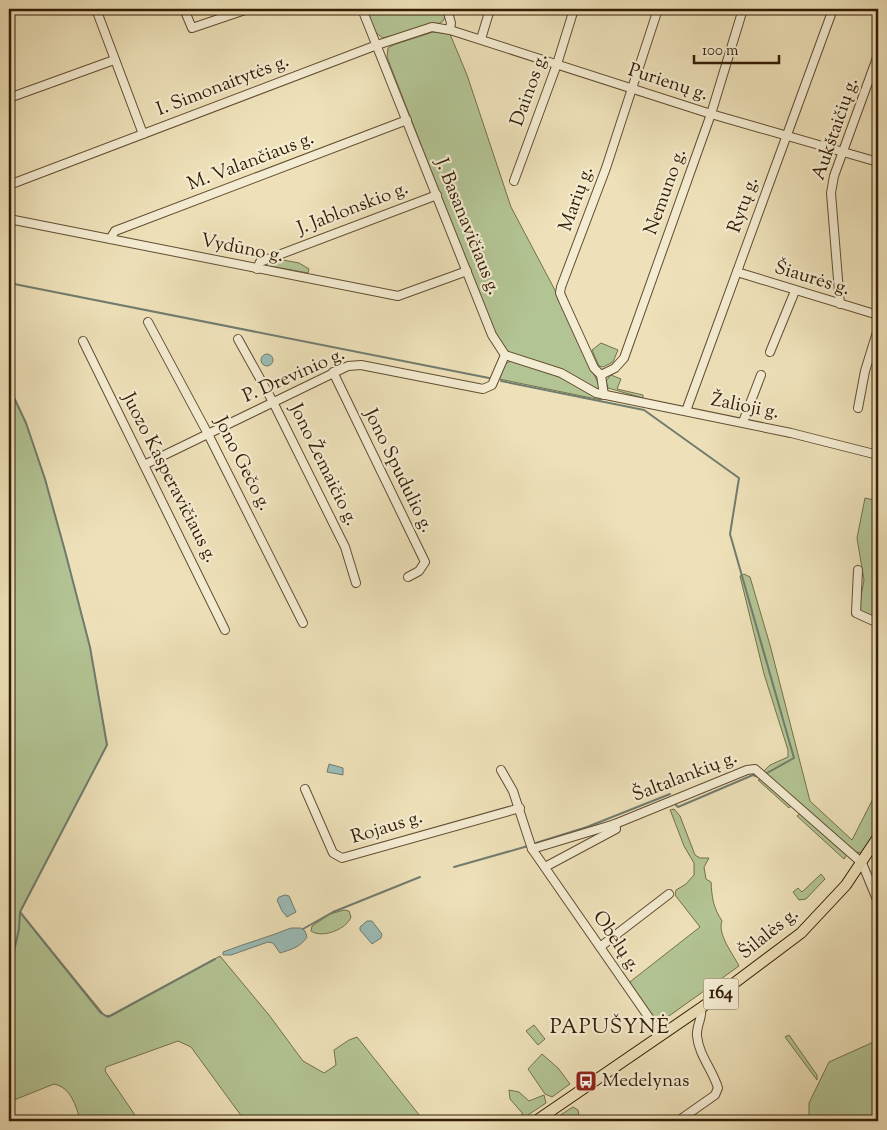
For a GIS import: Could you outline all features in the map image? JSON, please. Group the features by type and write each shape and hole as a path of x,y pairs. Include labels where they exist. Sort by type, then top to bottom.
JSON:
{"main road":[{"name":"Šilalės g.","path":"536,1121 701,1008 801,933 828,907 862,863 878,837"}],"street":[{"path":"96,9 144,134"},
{"path":"184,9 192,28 248,9"},
{"name":"J. Basanavičiaus g.","path":"362,9 495,342 505,355"},
{"path":"447,9 451,23 450,30"},
{"path":"481,39 490,9"},
{"name":"Dainos g.","path":"514,181 557,64 574,9"},
{"name":"Marių g.","path":"604,394 601,375 594,368 560,293 606,168 658,9"},
{"name":"Nemuno g.","path":"601,375 615,368 624,358 711,114 743,9"},
{"name":"Rytų g.","path":"686,412 785,136 833,9"},
{"name":"I. Simonaitytės g.","path":"9,186 377,45 432,27 450,30"},
{"name":"Purienų g.","path":"450,30 711,114 878,162"},
{"name":"Aukštaičių g.","path":"840,304 831,193 843,151 878,56"},
{"path":"9,98 114,60"},
{"name":"M. Valančiaus g.","path":"110,239 115,231 407,120"},
{"name":"J. Jablonskio g.","path":"257,269 260,262 436,195"},
{"name":"Vydūno g.","path":"9,219 398,296 467,271"},
{"name":"Šiaurės g.","path":"737,272 878,315"},
{"path":"770,352 795,291"},
{"name":"Jono Gečo g.","path":"148,322 208,434 303,623"},
{"path":"858,408 865,371 878,329"},
{"name":"Jono Žemaičio g.","path":"238,339 273,402 345,547 356,583"},
{"name":"Juozo Kasperavičiaus g.","path":"83,341 225,630"},
{"path":"505,355 561,372 588,390 604,394"},
{"name":"P. Drevinio g.","path":"144,465 348,366 361,365 483,389 492,384 505,355"},
{"name":"Jono Spudulio g.","path":"333,372 425,562 420,570 408,577"},
{"path":"743,422 761,375"},
{"name":"Žalioji g.","path":"604,394 743,422 878,455"},
{"path":"858,570 856,613 878,623"},
{"path":"501,770 520,808 532,848"},
{"name":"Šaltalankių g.","path":"532,848 614,824 747,770 755,770 862,863"},
{"name":"Rojaus g.","path":"305,789 333,853 342,858 520,808"},
{"path":"545,867 616,829 614,824"},
{"name":"Obelų g.","path":"532,848 661,1035"},
{"path":"862,863 878,902"},
{"path":"600,947 669,894"},
{"path":"678,1121 715,1095 718,1088 705,1063 698,1041 701,1008"}],"green space":[{"path":"365,9 444,9 446,14 440,23 383,38 376,33"},
{"path":"433,32 450,34 467,75 511,207 557,294 599,385 598,390 594,390 564,371 509,353 502,347 491,325 387,57 388,48 393,45"},
{"path":"283,260 299,263 309,269 308,273 270,266"},
{"path":"601,343 618,350 613,362 603,367 599,366 592,350"},
{"path":"512,360 565,378 601,397 601,400 499,379 505,364"},
{"path":"611,375 621,379 617,389 643,395 643,398 608,388 606,381"},
{"path":"9,387 26,423 45,479 65,551 90,647 107,745 20,912 105,1016 113,1015 220,956 269,1015 303,1061 324,1073 336,1065 334,1050 357,1037 424,1121 245,1121 191,1047 178,1041 106,1067 105,1071 139,1121 81,1121 69,1094 65,1089 54,1084 9,1102"},
{"path":"865,498 878,501 878,627 857,618 864,580 857,538"},
{"path":"744,574 750,577 770,645 810,801 852,840 878,789 878,828 861,853 852,851 763,772 770,765 788,757 788,750 764,674 740,576"},
{"path":"762,779 792,805 789,808 758,780"},
{"path":"674,809 680,816 695,855 700,858 709,858 704,867 706,879 711,882 714,902 722,921 721,926 724,938 739,966 655,1026 626,985 700,927 675,895 676,890 686,884 694,875 694,863 684,846 670,810"},
{"path":"801,813 847,855 844,859 797,816"},
{"path":"821,874 825,879 806,899 799,900 793,892 798,888 802,892"},
{"path":"344,910 349,911 351,917 339,929 334,932 321,934 311,931 312,926 330,914"},
{"path":"534,1025 545,1039 538,1045 526,1031"},
{"path":"789,1035 817,1075 817,1080 785,1037"},
{"path":"878,1040 878,1121 809,1119 809,1103 829,1062"},
{"path":"542,1054 558,1068 570,1084 552,1097 545,1094 528,1069"},
{"path":"509,1090 519,1092 529,1101 544,1095 546,1103 519,1121 510,1121 523,1114 510,1099"},
{"path":"573,1107 578,1110 579,1115 569,1121 551,1121"}],"water":[{"path":"267,354 273,360 267,366 261,360"},
{"path":"329,764 343,768 343,775 327,772"},
{"path":"285,895 289,896 296,912 287,917 277,900"},
{"path":"367,921 372,921 382,934 381,938 372,944 360,930 360,927"},
{"path":"291,928 301,928 305,931 307,937 298,946 291,949 280,953 273,943 268,942 231,955 223,955 223,952"}],"waterway":[{"path":"9,283 489,378"},
{"path":"501,381 644,410 739,478 730,534 794,758 767,773"},
{"path":"9,387 26,423 45,479 65,551 90,647 107,745 20,912 19,929 9,973"},
{"path":"675,804 678,807 753,775 758,777"},
{"path":"536,843 587,827 670,794"},
{"path":"454,867 528,846"},
{"path":"303,929 333,912 420,877"},
{"path":"20,912 101,1013 108,1017 215,959"}],"place":[{"name":"Medelynas","path":"586,1081"}],"district":[{"name":"PAPUŠYNĖ","path":"610,1028"}]}
